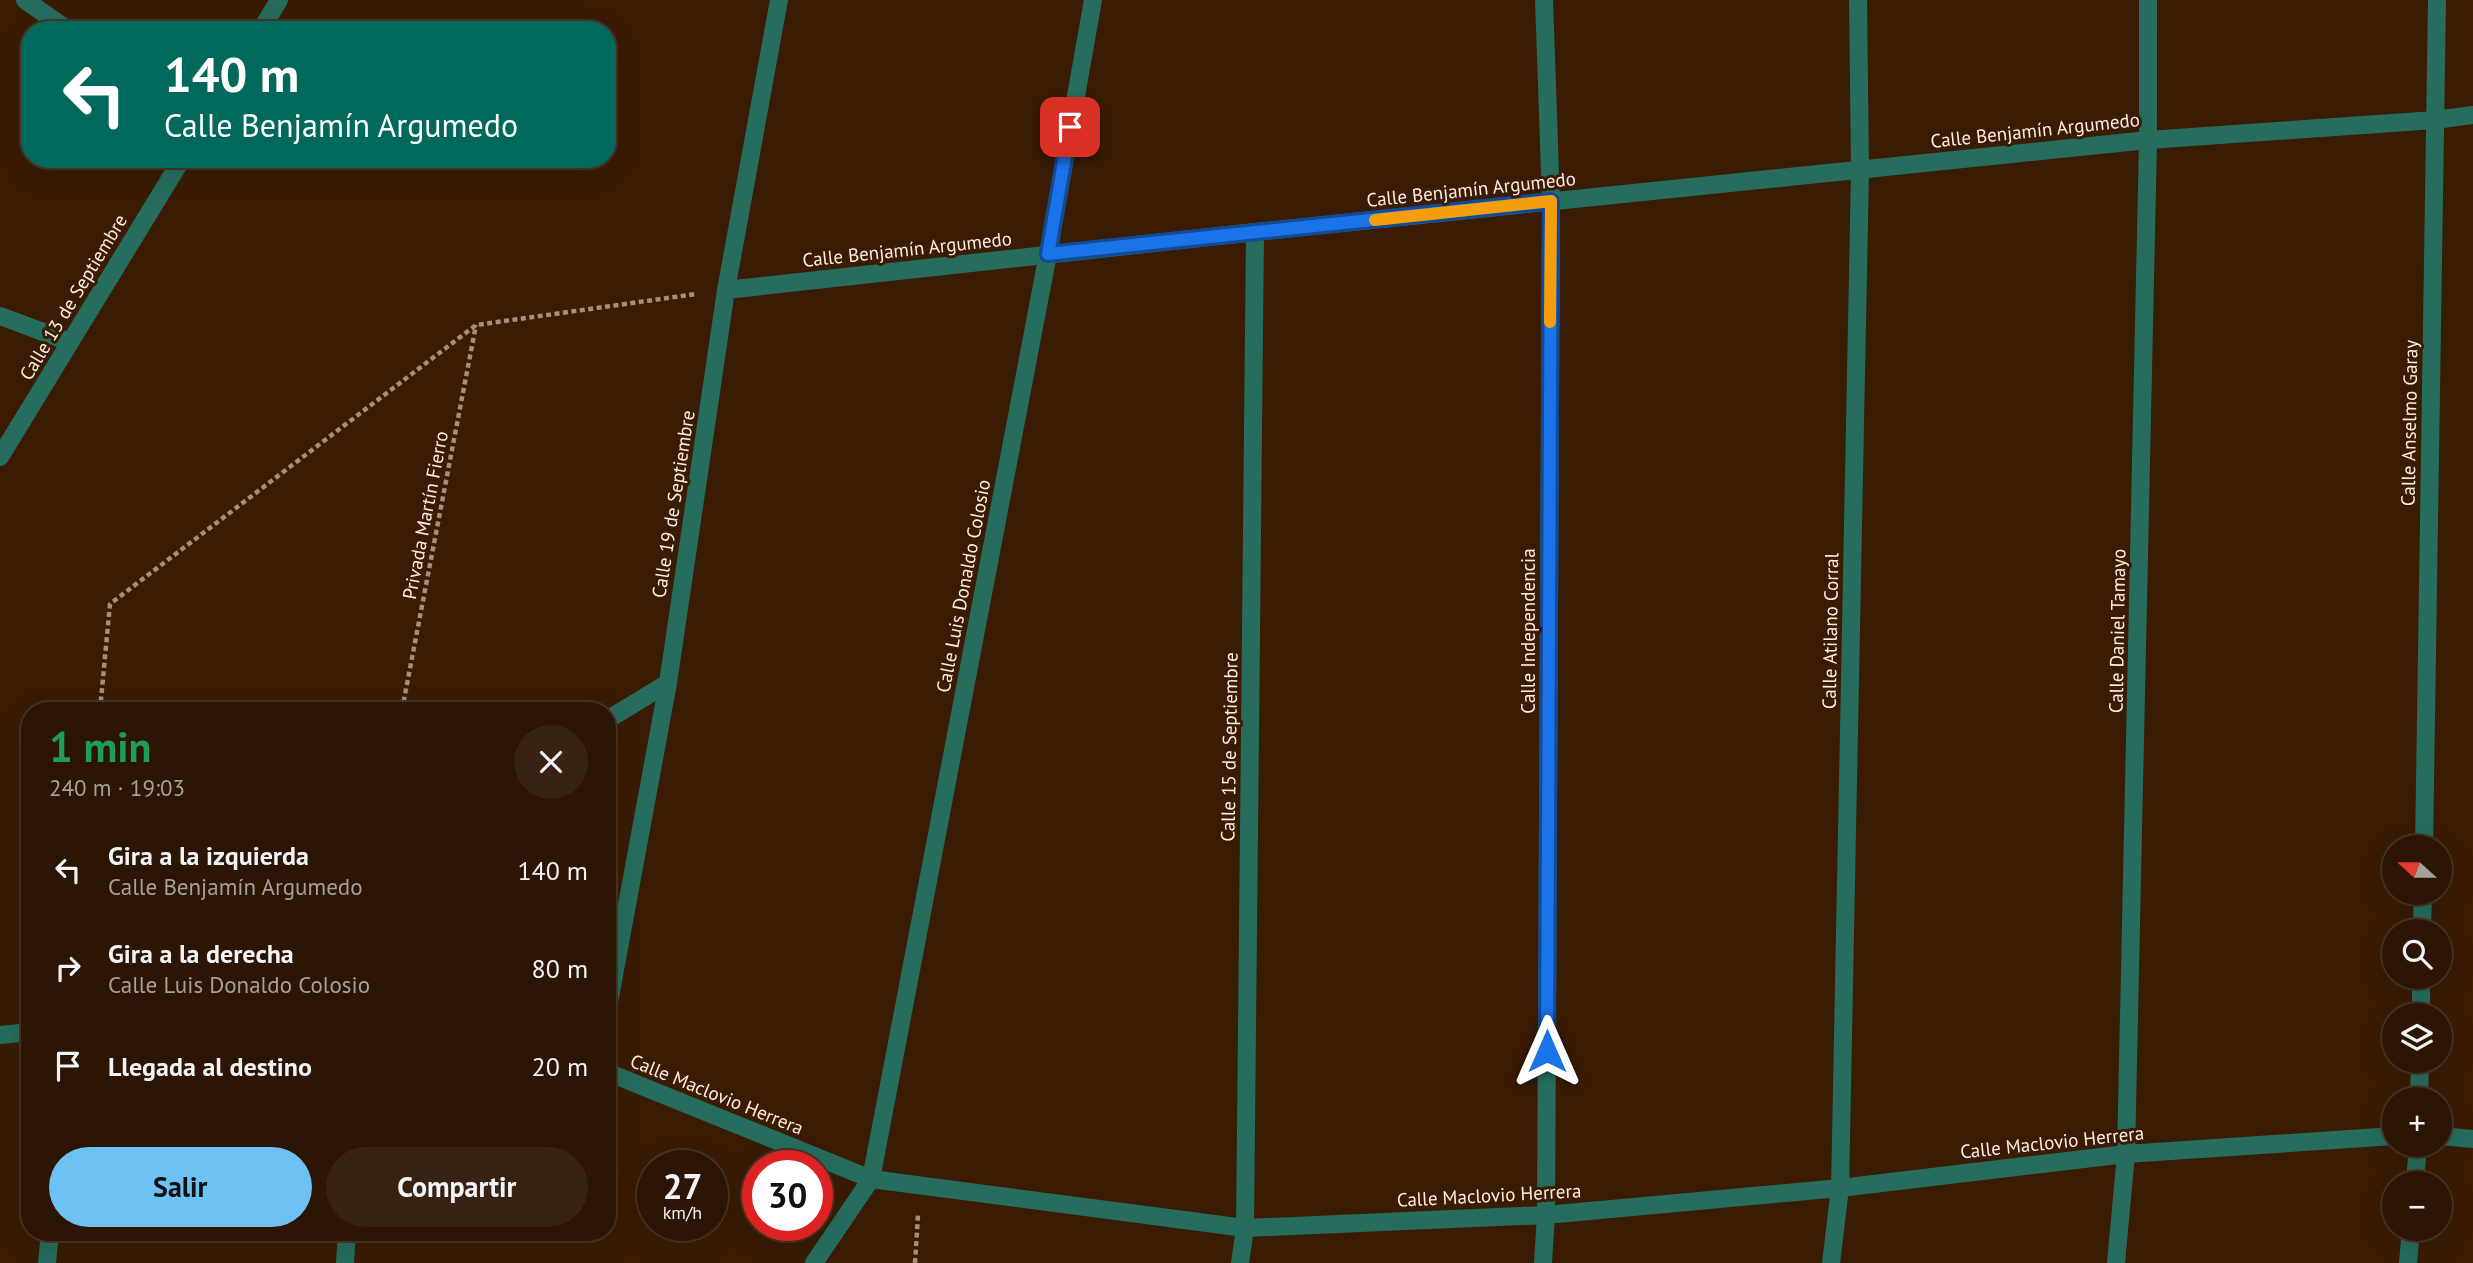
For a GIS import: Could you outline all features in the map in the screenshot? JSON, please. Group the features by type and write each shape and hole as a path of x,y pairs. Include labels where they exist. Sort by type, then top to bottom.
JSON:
{"street":[{"path":"25,0 55,21"},
{"path":"266,21 279,0"},
{"name":"Calle 19 de Septiembre","path":"616,964 668,683 726,290 779,0"},
{"name":"Calle Luis Donaldo Colosio","path":"871,1180 1048,254 1093,0"},
{"name":"Calle Independencia","path":"1543,1263 1546,1215 1551,201 1544,0"},
{"name":"Calle Atilano Corral","path":"1830,1263 1840,1188 1860,170 1858,0"},
{"name":"Calle Daniel Tamayo","path":"2116,1263 2126,1154 2148,140 2148,0"},
{"name":"Calle Anselmo Garay","path":"2424,835 2437,0"},
{"name":"Calle Benjamín Argumedo","path":"726,290 1255,232 2148,140 2473,115"},
{"name":"Calle 13 de Septiembre","path":"0,457 176,168"},
{"name":"Calle 15 de Septiembre","path":"1240,1263 1245,1228 1255,232"},
{"path":"0,316 70,342"},
{"path":"616,714 668,683"},
{"path":"0,1035 21,1033"},
{"name":"Calle Maclovio Herrera","path":"616,1076 871,1180 1245,1228 1546,1215 1840,1188 2126,1154 2382,1137"},
{"path":"2452,1137 2473,1139"},
{"path":"814,1263 871,1180"},
{"path":"47,1263 49,1241"},
{"path":"345,1263 346,1241"},
{"path":"2408,1263 2410,1241"}],"path":[{"path":"101,702 110,604 476,324 726,290"},
{"name":"Privada Martín Fierro","path":"404,702 476,324"},
{"path":"915,1263 919,1186"}],"slow traffic":[{"path":"1375,220 1551,201 1550,322"}],"route":[{"path":"1070,127 1048,254 1551,201 1547,1051"}]}
